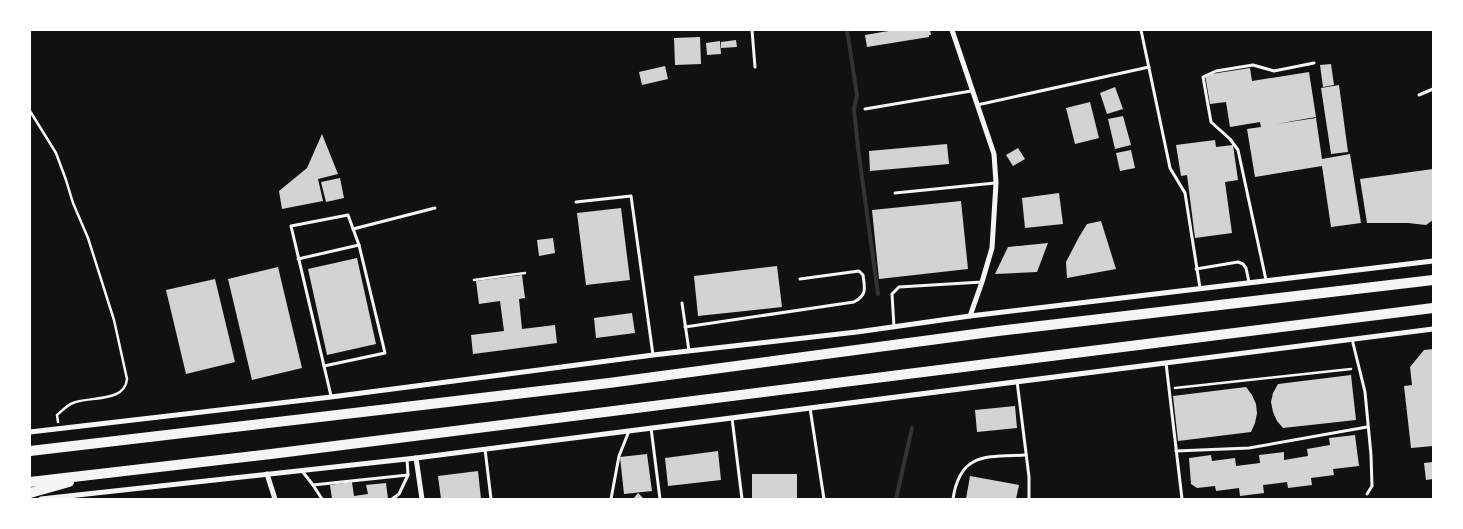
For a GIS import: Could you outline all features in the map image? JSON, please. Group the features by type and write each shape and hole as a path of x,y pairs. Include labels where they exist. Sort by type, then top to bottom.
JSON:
{"highway":[{"path":"30,451 609,383 998,331 1433,280"},
{"path":"30,482 1433,308"},
{"path":"30,493 101,473"}],"street":[{"path":"952,30 994,154 996,183 992,248 970,316"},
{"path":"30,432 1433,261"},
{"path":"41,499 416,458 1433,329"},
{"path":"416,458 422,499"},
{"path":"267,474 275,499"}],"lane":[{"path":"752,30 755,68"},
{"path":"1141,30 1170,168 1185,193 1200,288"},
{"path":"1266,280 1238,150 1230,139 1211,122 1203,77 1216,71 1253,66 1274,71 1314,63"},
{"path":"976,105 1149,67"},
{"path":"865,108 971,90"},
{"path":"1419,96 1433,90"},
{"path":"895,193 996,183"},
{"path":"576,202 631,196 654,355"},
{"path":"353,228 435,208"},
{"path":"324,366 385,353 359,245 348,215 291,226 324,366 332,396"},
{"path":"298,258 359,245"},
{"path":"1196,269 1238,262 1246,268 1249,282"},
{"path":"685,327 854,302 862,298 865,290 863,275 858,271 800,279"},
{"path":"894,327 892,294 899,287 982,282"},
{"path":"682,303 689,351"},
{"path":"1352,339 1365,392 1372,486 1367,494"},
{"path":"1166,362 1182,499"},
{"path":"1017,381 1029,477 1028,499"},
{"path":"810,407 824,499"},
{"path":"732,418 742,499"},
{"path":"1176,452 1249,448 1367,427"},
{"path":"652,428 660,499"},
{"path":"611,499 619,456 629,430"},
{"path":"485,449 491,499"},
{"path":"953,499 955,482 965,467 984,457 1026,455"},
{"path":"392,499 400,494 408,475 406,458"},
{"path":"302,470 322,499"},
{"path":"313,485 408,475"}],"path":[{"path":"30,110 56,153 73,203 88,238 114,320 127,379 125,388 118,394 73,402 57,415 58,428"},
{"path":"474,280 525,273"},
{"path":"1169,388 1360,368"}],"building":[{"path":"894,30 930,30 931,35 929,37 867,47 865,35"},
{"path":"700,37 701,64 675,65 674,38"},
{"path":"736,40 737,47 721,48 721,42"},
{"path":"720,41 721,54 707,55 706,43"},
{"path":"1331,64 1334,85 1323,87 1320,65"},
{"path":"665,66 668,79 642,85 639,72"},
{"path":"1250,68 1252,81 1309,72 1316,117 1276,124 1316,118 1322,159 1350,154 1361,223 1331,227 1322,166 1255,177 1247,129 1261,127 1260,122 1230,127 1226,102 1210,104 1205,75"},
{"path":"1339,85 1348,152 1331,154 1321,88"},
{"path":"1115,87 1123,109 1107,114 1100,93"},
{"path":"1090,102 1099,138 1075,144 1066,108"},
{"path":"1123,116 1131,145 1115,149 1108,119"},
{"path":"322,134 338,174 318,179 323,201 282,209 279,191 307,168"},
{"path":"1215,140 1216,147 1233,145 1238,180 1225,182 1232,233 1195,238 1187,175 1181,176 1176,145"},
{"path":"947,144 949,164 870,171 869,151"},
{"path":"1018,148 1025,159 1013,166 1006,155"},
{"path":"1131,150 1135,168 1120,171 1116,153"},
{"path":"1433,169 1433,220 1426,225 1367,223 1360,179"},
{"path":"340,178 344,198 326,202 321,182"},
{"path":"1059,193 1063,224 1025,228 1022,198"},
{"path":"961,201 968,269 879,279 872,210"},
{"path":"621,208 630,280 586,285 577,213"},
{"path":"1101,221 1116,269 1067,278 1066,262 1079,237 1087,224"},
{"path":"553,238 555,253 539,256 537,240"},
{"path":"1048,243 1037,272 995,274 1008,247"},
{"path":"357,258 376,344 327,355 308,269"},
{"path":"777,266 782,307 698,316 694,276"},
{"path":"278,267 302,368 252,380 228,279"},
{"path":"522,275 525,298 519,299 522,329 555,325 557,343 473,354 471,335 504,331 500,301 479,304 476,281"},
{"path":"215,279 235,362 186,374 166,290"},
{"path":"632,313 635,333 596,338 594,318"},
{"path":"1433,349 1433,446 1411,448 1404,386 1412,385 1410,367 1424,350"},
{"path":"1351,375 1356,420 1283,428 1277,421 1271,402 1278,384"},
{"path":"1246,387 1256,404 1257,413 1251,432 1178,441 1173,396"},
{"path":"1015,406 1017,428 977,432 975,410"},
{"path":"1355,435 1359,466 1333,469 1334,475 1311,478 1312,485 1288,488 1287,482 1263,485 1264,493 1240,496 1239,488 1216,491 1215,486 1197,488 1191,484 1189,458 1211,455 1212,461 1235,458 1236,466 1260,463 1259,455 1284,452 1284,460 1308,456 1307,449 1330,445 1329,438"},
{"path":"718,451 721,480 668,486 665,458"},
{"path":"647,454 652,491 624,494 620,457"},
{"path":"1433,462 1433,479 1426,480 1424,463"},
{"path":"478,471 481,499 441,499 438,476"},
{"path":"752,474 797,474 797,499 752,499"},
{"path":"970,476 1019,485 1016,499 966,499"},
{"path":"352,482 354,496 368,494 366,485 386,483 388,499 332,499 330,485"},
{"path":"638,493 644,499 633,499"}],"waterway":[{"path":"847,30 857,95 854,109 858,148 878,294"},
{"path":"896,499 912,428"}]}
